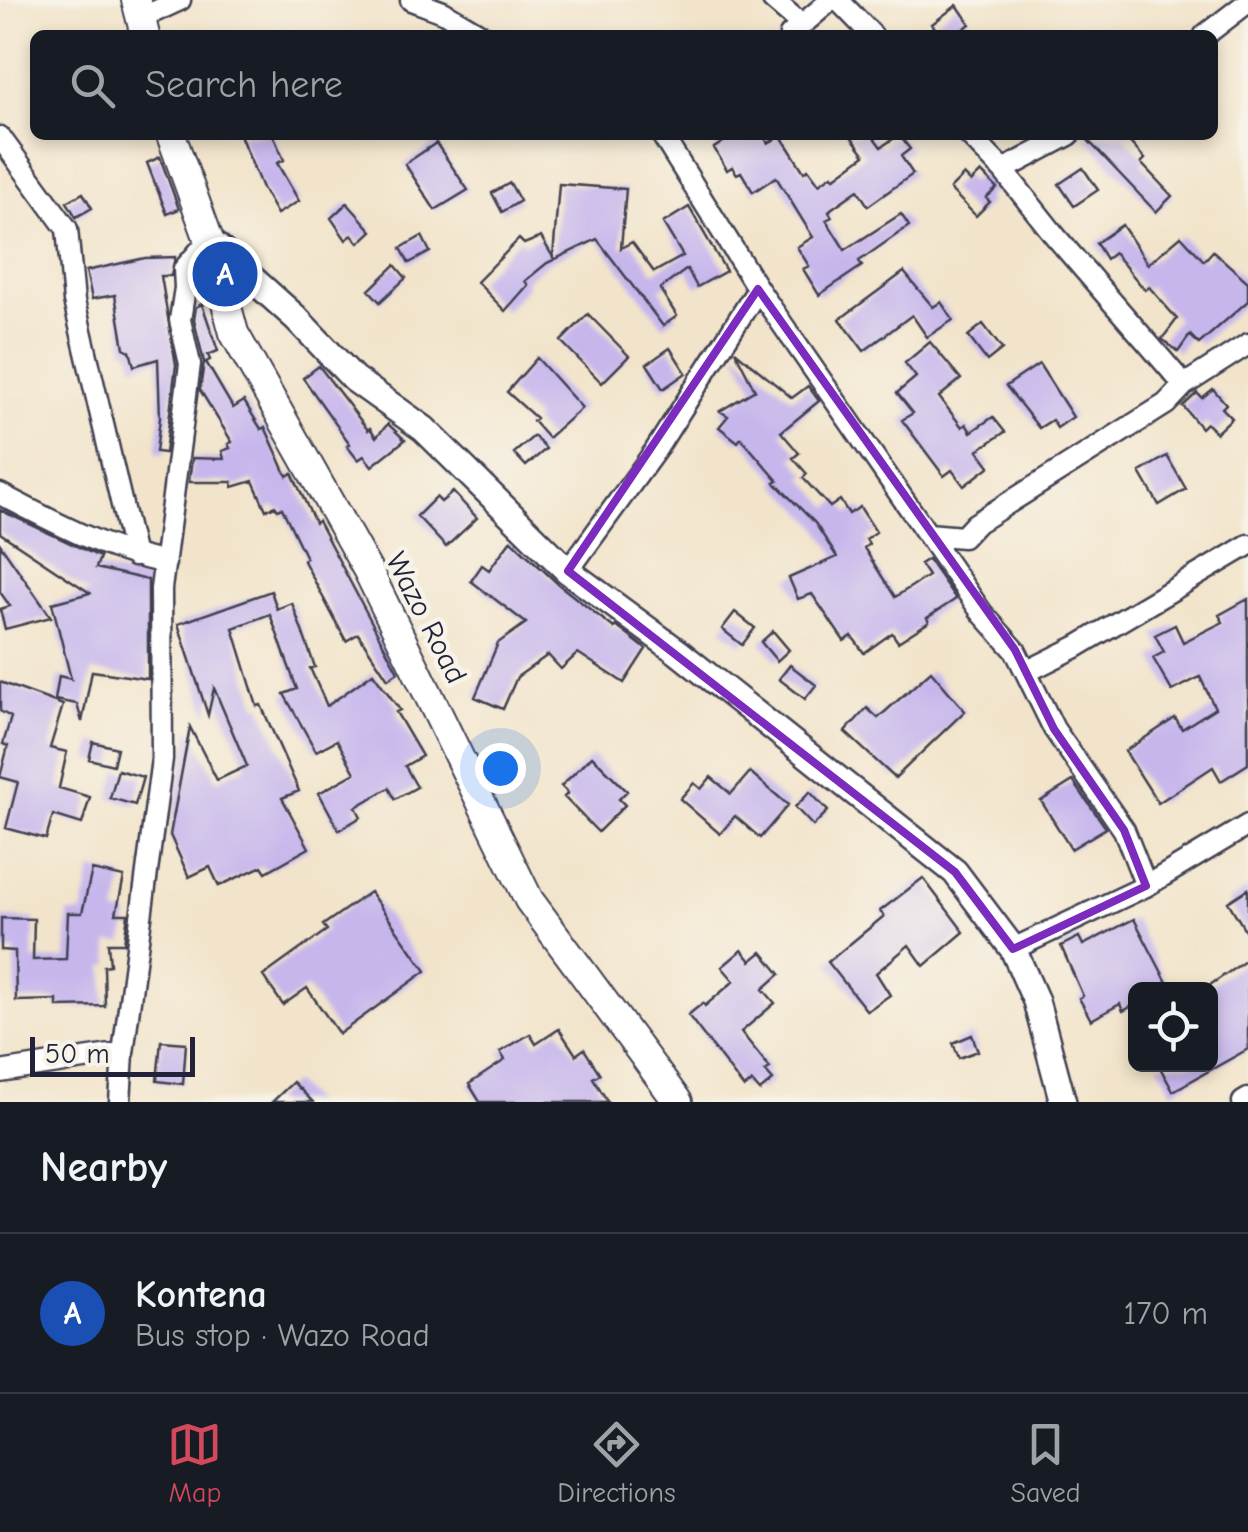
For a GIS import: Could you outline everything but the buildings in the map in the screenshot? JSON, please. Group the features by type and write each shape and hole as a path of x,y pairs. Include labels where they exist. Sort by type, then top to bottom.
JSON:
{"main road":[{"name":"Wazo Road","path":"173,140 209,240 234,334 368,571 529,900 678,1102"}],"street":[{"path":"141,18 180,0"},
{"path":"411,0 473,30"},
{"path":"772,0 796,30 831,0"},
{"path":"838,0 867,30"},
{"path":"1212,30 1248,2"},
{"path":"0,137 66,229 74,301 134,556"},
{"path":"665,140 758,289 982,612 1015,650 1054,730 1124,830 1146,886"},
{"path":"974,140 1184,384"},
{"path":"1003,170 1060,140"},
{"path":"120,1102 162,759 161,589 190,364 180,320 184,269 209,240 296,318 354,379 424,429 568,571 678,652 955,872 1013,948 1036,1001 1062,1102"},
{"path":"568,571 654,451 758,289"},
{"path":"928,534 962,537 974,524 1166,404 1184,384 1248,344"},
{"path":"0,494 82,536 165,563"},
{"path":"1026,672 1076,647 1248,544"},
{"path":"1013,948 1146,886 1248,825"},
{"path":"0,1072 123,1054"}],"highlighted area":[{"path":"758,289 1015,650 1054,729 1124,830 1146,886 1013,949 955,872 568,571"}],"place":[{"name":"Kontena","path":"225,274"}]}
